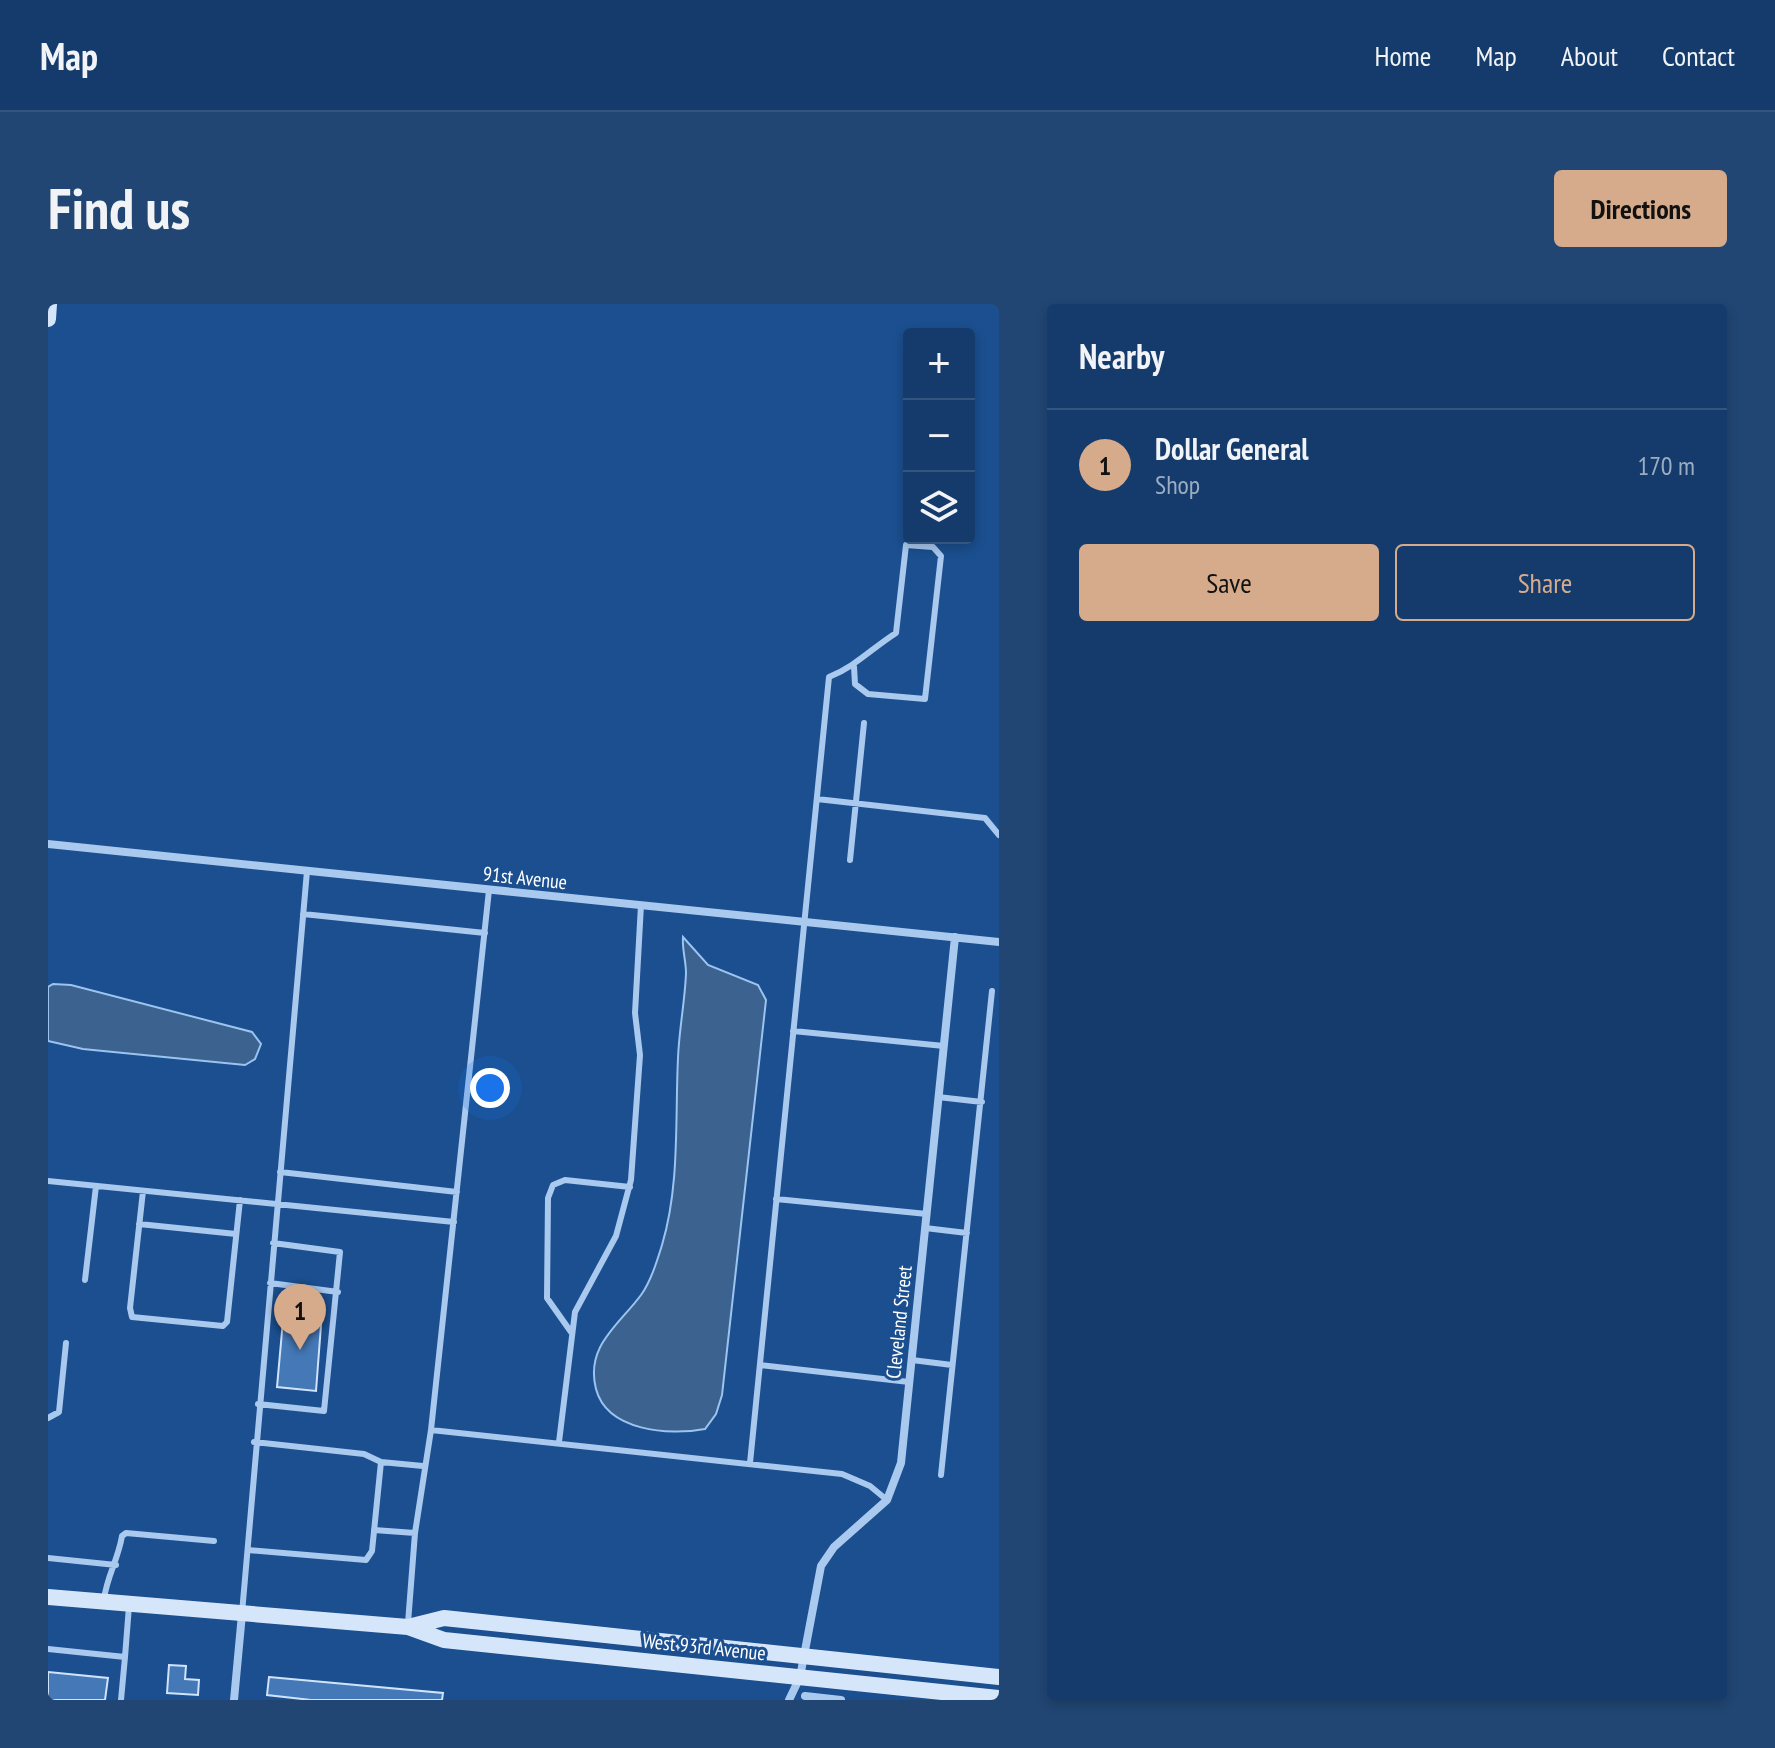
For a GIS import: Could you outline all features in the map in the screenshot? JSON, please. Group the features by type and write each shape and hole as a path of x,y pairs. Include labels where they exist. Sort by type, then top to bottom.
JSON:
{"street":[{"path":"48,319 49,304"},
{"name":"91st Avenue","path":"48,844 999,942"},
{"name":"Cleveland Street","path":"789,1700 800,1677 821,1566 834,1547 887,1500 901,1463 955,937"},
{"name":"West 93rd Avenue","path":"48,1597 408,1627 444,1640 999,1698"},
{"path":"234,1700 242,1614"},
{"name":"West 93rd Avenue","path":"408,1627 444,1618 999,1677"},
{"name":"Cleveland Street","path":"800,1677 804,1698"},
{"path":"804,1698 841,1700"}],"lane":[{"path":"750,1463 829,677 854,667 865,653 896,633 906,545 933,547 941,556 925,699 868,694 855,684 854,667"},
{"path":"850,860 864,723"},
{"path":"817,799 985,818 999,835"},
{"path":"242,1614 254,1442 307,871"},
{"path":"408,1627 415,1533 431,1430 489,890"},
{"path":"559,1442 575,1312 616,1236 630,1187 640,1055 635,1013 641,905"},
{"path":"303,914 485,933"},
{"path":"941,1475 992,991"},
{"path":"793,1031 944,1046"},
{"path":"938,1097 982,1102"},
{"path":"280,1172 457,1192"},
{"path":"571,1332 547,1298 548,1198 553,1185 565,1180 630,1187"},
{"path":"48,1181 454,1222"},
{"path":"85,1280 96,1186"},
{"path":"143,1191 132,1317 223,1326 227,1322 240,1200"},
{"path":"776,1199 927,1214"},
{"path":"139,1224 236,1234"},
{"path":"925,1228 967,1233"},
{"path":"258,1404 324,1411 338,1292 340,1252 273,1243"},
{"path":"270,1283 338,1292"},
{"path":"48,1418 59,1412 66,1343"},
{"path":"912,1360 952,1365"},
{"path":"760,1365 909,1382"},
{"path":"431,1430 842,1474 870,1486 887,1500"},
{"path":"254,1442 364,1454 381,1462 423,1466"},
{"path":"248,1550 366,1560 372,1551 381,1462"},
{"path":"374,1530 415,1533"},
{"path":"103,1602 106,1581 116,1565 122,1536 126,1533 214,1541"},
{"path":"48,1558 116,1565"},
{"path":"121,1700 129,1604"},
{"path":"48,1649 125,1657"}],"water":[{"path":"683,937 708,965 758,985 766,1000 722,1395 716,1414 705,1429 674,1432 641,1427 613,1414 602,1403 594,1374 595,1360 606,1337 648,1284 668,1222 676,1152 679,1047 686,973"},
{"path":"53,984 71,985 252,1032 261,1044 255,1059 245,1065 83,1049 48,1041 48,987"}],"building":[{"path":"284,1309 322,1312 316,1391 277,1387"},
{"path":"169,1665 186,1666 185,1679 199,1680 198,1695 167,1693"},
{"path":"48,1672 108,1678 105,1700 48,1700"},
{"path":"269,1677 443,1693 442,1700 311,1700 267,1695"}],"place":[{"name":"Dollar General","path":"300,1350"}]}
